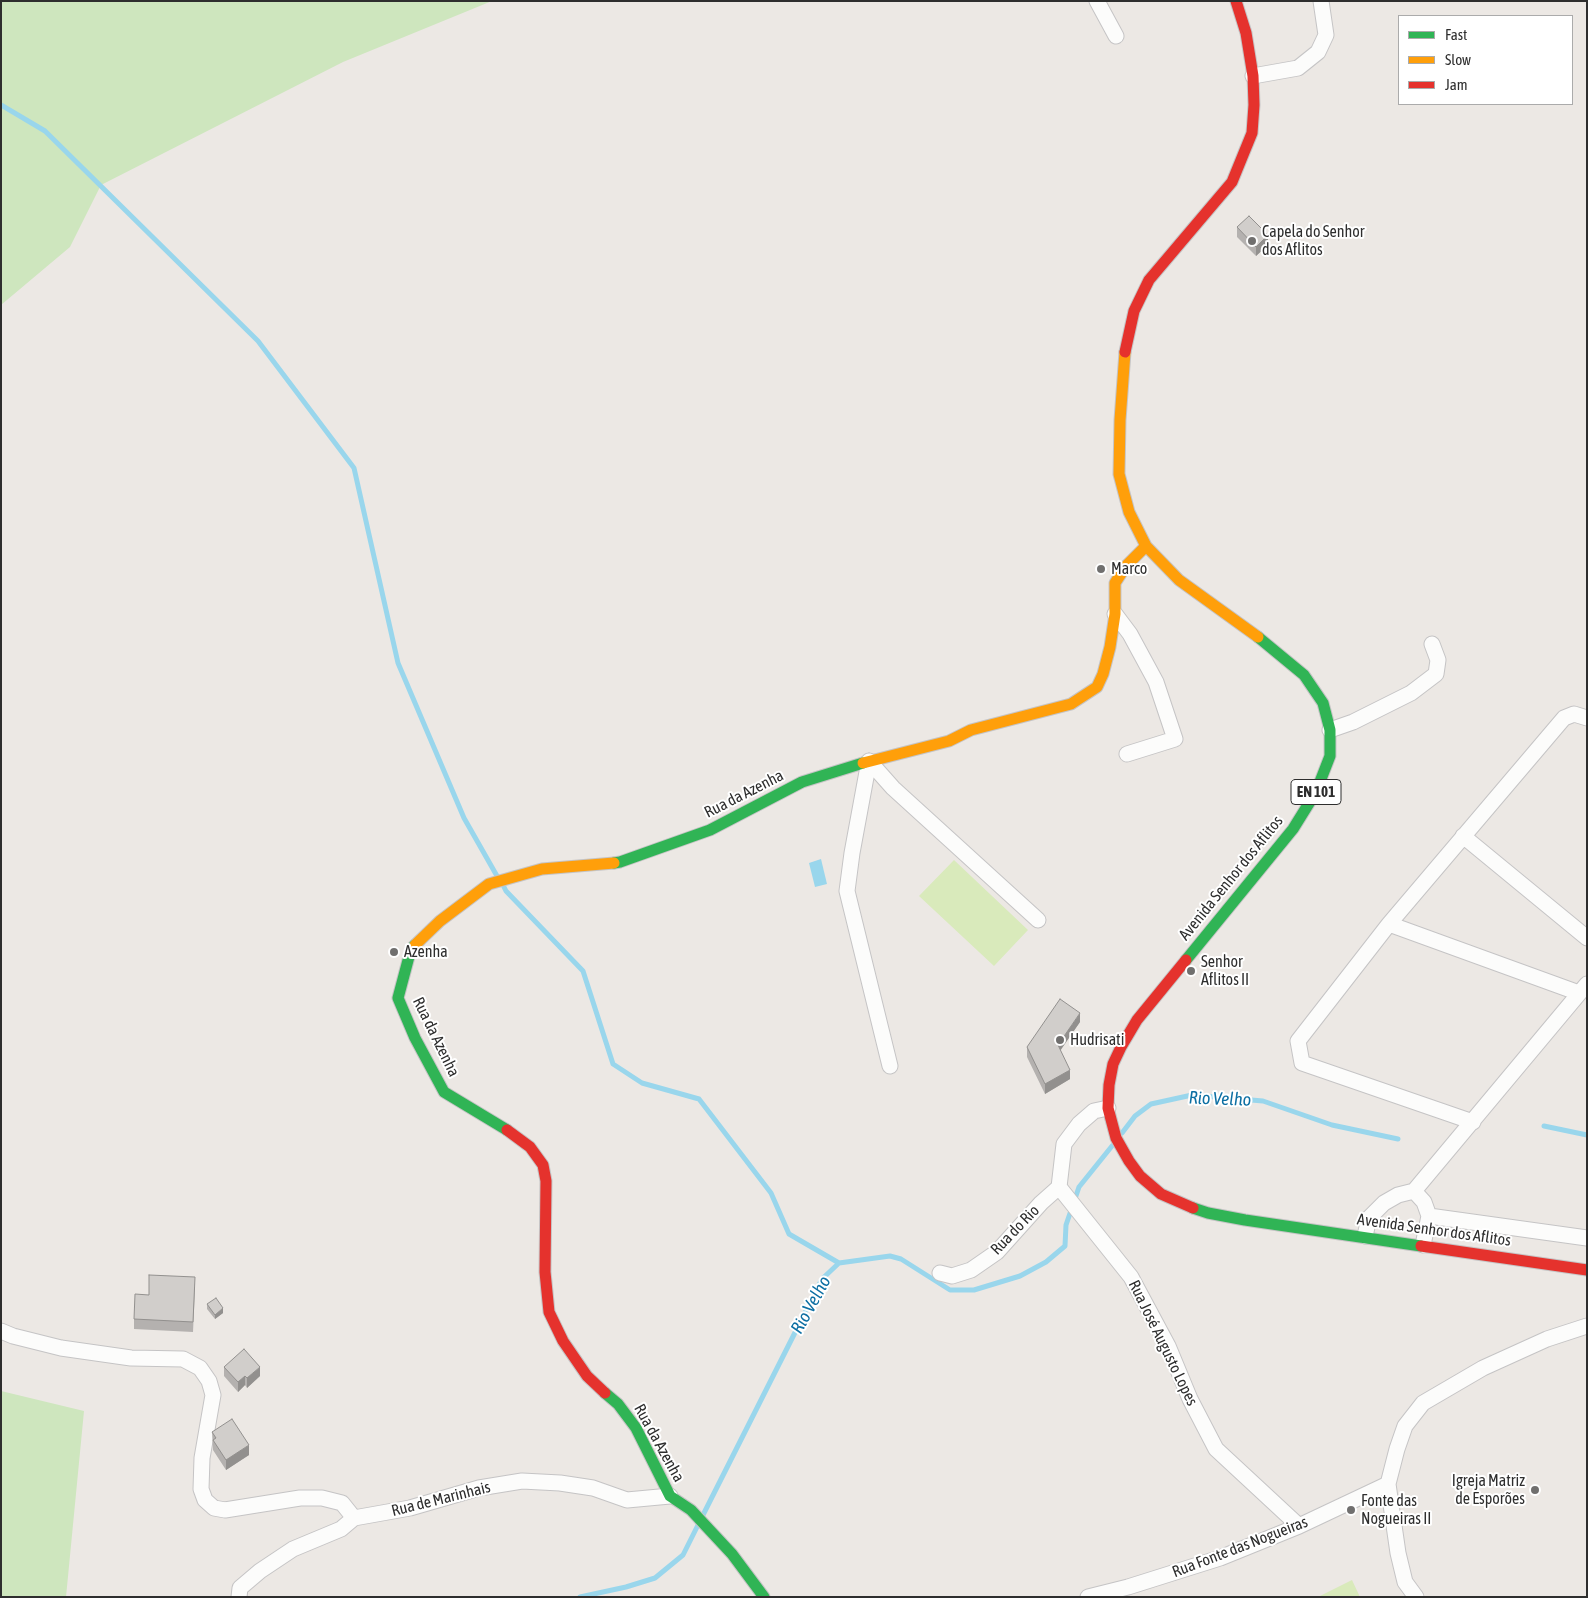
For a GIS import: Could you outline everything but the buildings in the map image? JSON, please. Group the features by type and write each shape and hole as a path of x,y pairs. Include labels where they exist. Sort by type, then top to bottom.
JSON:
{"main road":[{"name":"Avenida Senhor dos Aflitos","path":"1236,1 1246,33 1254,76 1252,133 1232,182 1150,280 1134,311 1125,353 1120,420 1119,474 1129,512 1146,546 1179,580 1271,646 1304,675 1323,703 1330,730 1330,756 1316,792 1293,829 1137,1020 1121,1047 1109,1085 1108,1108 1116,1138 1140,1176 1161,1194 1186,1206 1208,1213 1587,1270"},
{"name":"Rua da Azenha","path":"670,1496 636,1428 618,1404 587,1376 563,1341 549,1312 545,1272 546,1181 543,1165 530,1147 506,1129 444,1092 416,1038 398,998 411,949 440,921 489,884 542,869 620,862 710,830 802,782 868,761 949,741 971,730 1071,704 1097,687 1103,674 1116,614 1115,583 1126,566 1146,546"},
{"path":"670,1496 690,1510 732,1554 764,1597"}],"street":[{"path":"1097,1 1116,36"},
{"path":"1254,76 1298,68 1318,52 1326,35 1321,1"},
{"path":"1116,614 1130,634 1156,682 1175,739 1127,754"},
{"path":"1330,730 1354,722 1411,693 1436,674 1438,660 1432,644"},
{"path":"1473,1122 1302,1063 1298,1041 1389,924 1564,718 1574,714 1587,718"},
{"path":"868,761 893,788 1038,920"},
{"path":"868,761 847,891 890,1066"},
{"path":"1463,836 1587,938"},
{"path":"1365,1236 1369,1218 1384,1203 1398,1195 1414,1190 1583,989 1389,924"},
{"path":"1059,1188 1064,1144 1079,1124 1094,1111 1108,1108"},
{"name":"Rua do Rio","path":"940,1273 952,1276 971,1270 997,1252 1024,1221 1059,1188"},
{"name":"Rua José Augusto Lopes","path":"1059,1188 1131,1276 1168,1346 1190,1399 1216,1448 1299,1526"},
{"path":"1414,1190 1424,1202 1429,1216 1423,1245"},
{"path":"1429,1216 1587,1238"},
{"path":"1416,1597 1405,1582 1398,1553 1388,1484 1405,1426 1423,1403 1483,1368 1547,1339 1587,1326"},
{"path":"1,1330 13,1336 61,1348 132,1358 183,1359 200,1368 209,1381 213,1396 202,1458 201,1489 205,1500 214,1508 225,1510 300,1498 322,1498 342,1503 354,1518"},
{"name":"Rua de Marinhais","path":"239,1597 240,1588 260,1571 293,1549 341,1529 354,1518 410,1508 479,1488 522,1481 560,1483 593,1488 626,1500 670,1496"},
{"name":"Rua Fonte das Nogueiras","path":"1088,1597 1128,1587 1220,1558 1299,1526 1388,1484"}],"green space":[{"path":"1,1 492,1 343,62 101,185 70,247 1,305"},
{"path":"954,860 1028,930 994,966 919,896"},
{"path":"1,1391 84,1411 66,1597 1,1597"},
{"path":"1352,1580 1360,1597 1318,1597"}],"water":[{"path":"821,859 827,884 815,887 809,863"}],"waterway":[{"path":"1,105 45,131 258,341 354,468 398,663 464,818 497,876"},
{"path":"503,885 506,891 583,971 613,1064 642,1083 699,1099 771,1193 789,1234 839,1263"},
{"name":"Rio Velho","path":"1122,1133 1135,1116 1151,1104 1192,1095 1263,1101 1332,1125 1398,1139"},
{"name":"Rio Velho","path":"1544,1126 1587,1135"},
{"name":"Rio Velho","path":"703,1515 822,1279 839,1263 890,1256 901,1259 950,1290 974,1290 1020,1276 1046,1262 1065,1246 1066,1225 1079,1187 1112,1146"},
{"name":"Rio Velho","path":"580,1597 626,1587 655,1578 683,1555 698,1525"}],"traffic: fast":[{"path":"1186,960 1293,829 1316,792 1330,756 1330,730 1323,703 1304,675 1258,637"},
{"path":"614,863 710,830 802,782 863,763"},
{"path":"415,945 411,949 398,998 415,1038 444,1092 507,1130"},
{"path":"1193,1208 1245,1220 1421,1246"},
{"path":"605,1393 618,1404 636,1428 670,1496 691,1510 732,1554 764,1597"}],"traffic: slow":[{"path":"1125,352 1120,420 1119,474 1129,512 1146,546 1179,580 1258,637"},
{"path":"863,763 949,741 971,730 1071,704 1097,687 1103,674 1110,647 1115,614 1115,583 1126,566 1146,546"},
{"path":"415,945 440,921 489,884 542,869 614,863"}],"traffic: jam":[{"path":"1125,352 1134,311 1149,280 1232,182 1252,133 1254,105 1253,76 1246,33 1236,1"},
{"path":"1186,960 1137,1020 1121,1047 1113,1064 1109,1085 1108,1108 1116,1138 1140,1176 1161,1194 1193,1208"},
{"path":"507,1130 530,1147 543,1165 546,1181 545,1272 549,1312 563,1341 587,1376 605,1393"},
{"path":"1421,1246 1587,1270"}],"place":[{"name":"Capela do Senhor dos Aflitos","path":"1252,241"},
{"name":"Marco","path":"1101,569"},
{"name":"Azenha","path":"394,952"},
{"name":"Senhor Aflitos II","path":"1191,971"},
{"name":"Hudrisati","path":"1060,1040"},
{"name":"Igreja Matriz de Esporões","path":"1535,1490"},
{"name":"Fonte das Nogueiras II","path":"1351,1510"}]}
